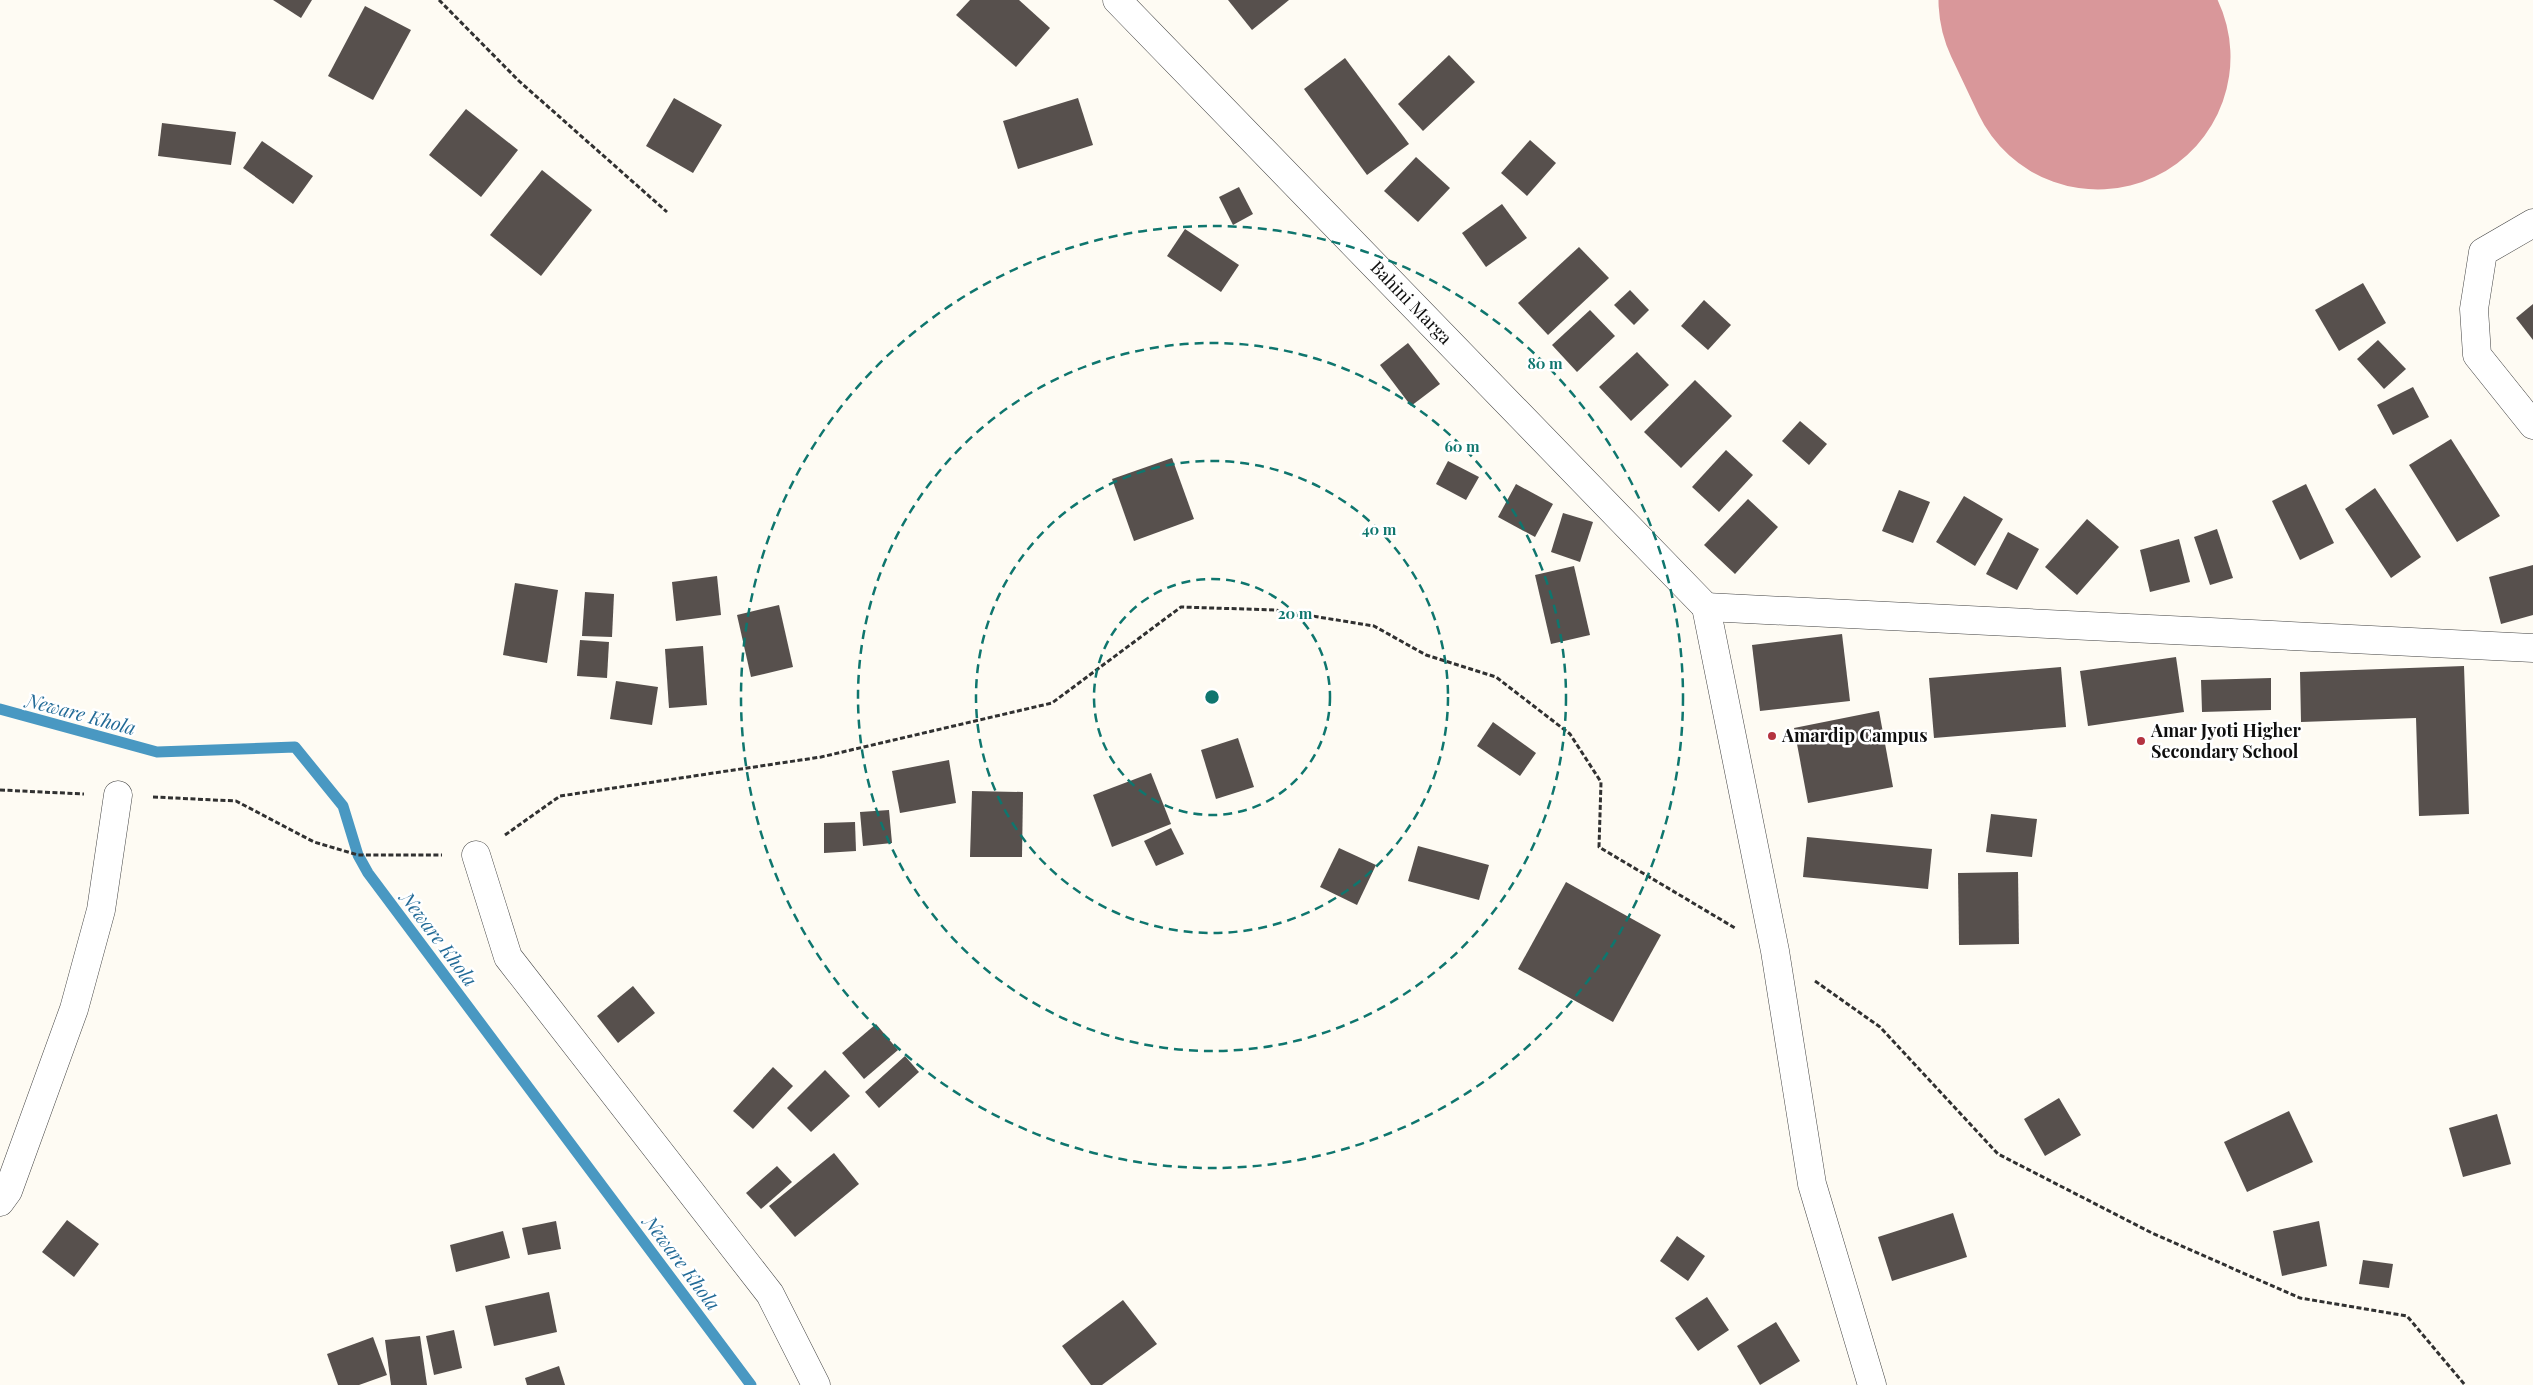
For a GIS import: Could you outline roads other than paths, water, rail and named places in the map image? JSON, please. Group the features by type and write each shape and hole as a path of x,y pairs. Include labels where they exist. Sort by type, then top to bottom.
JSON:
{"street":[{"name":"Bahini Marga","path":"1117,0 1706,606"},
{"path":"2533,223 2483,252 2474,309 2477,355 2533,425"},
{"path":"1872,1385 1812,1184 1775,951 1706,606 2533,648"},
{"path":"0,1202 8,1191 74,1009 101,910 118,795"},
{"path":"476,856 508,957 770,1294 816,1385"}],"waterway":[{"name":"Neware Khola","path":"0,709 157,752 295,747 343,806 358,855 368,873 751,1385"}],"place":[{"name":"Amardip Campus","path":"1772,736"},
{"name":"Amar Jyoti Higher Secondary School","path":"2141,741"}]}
